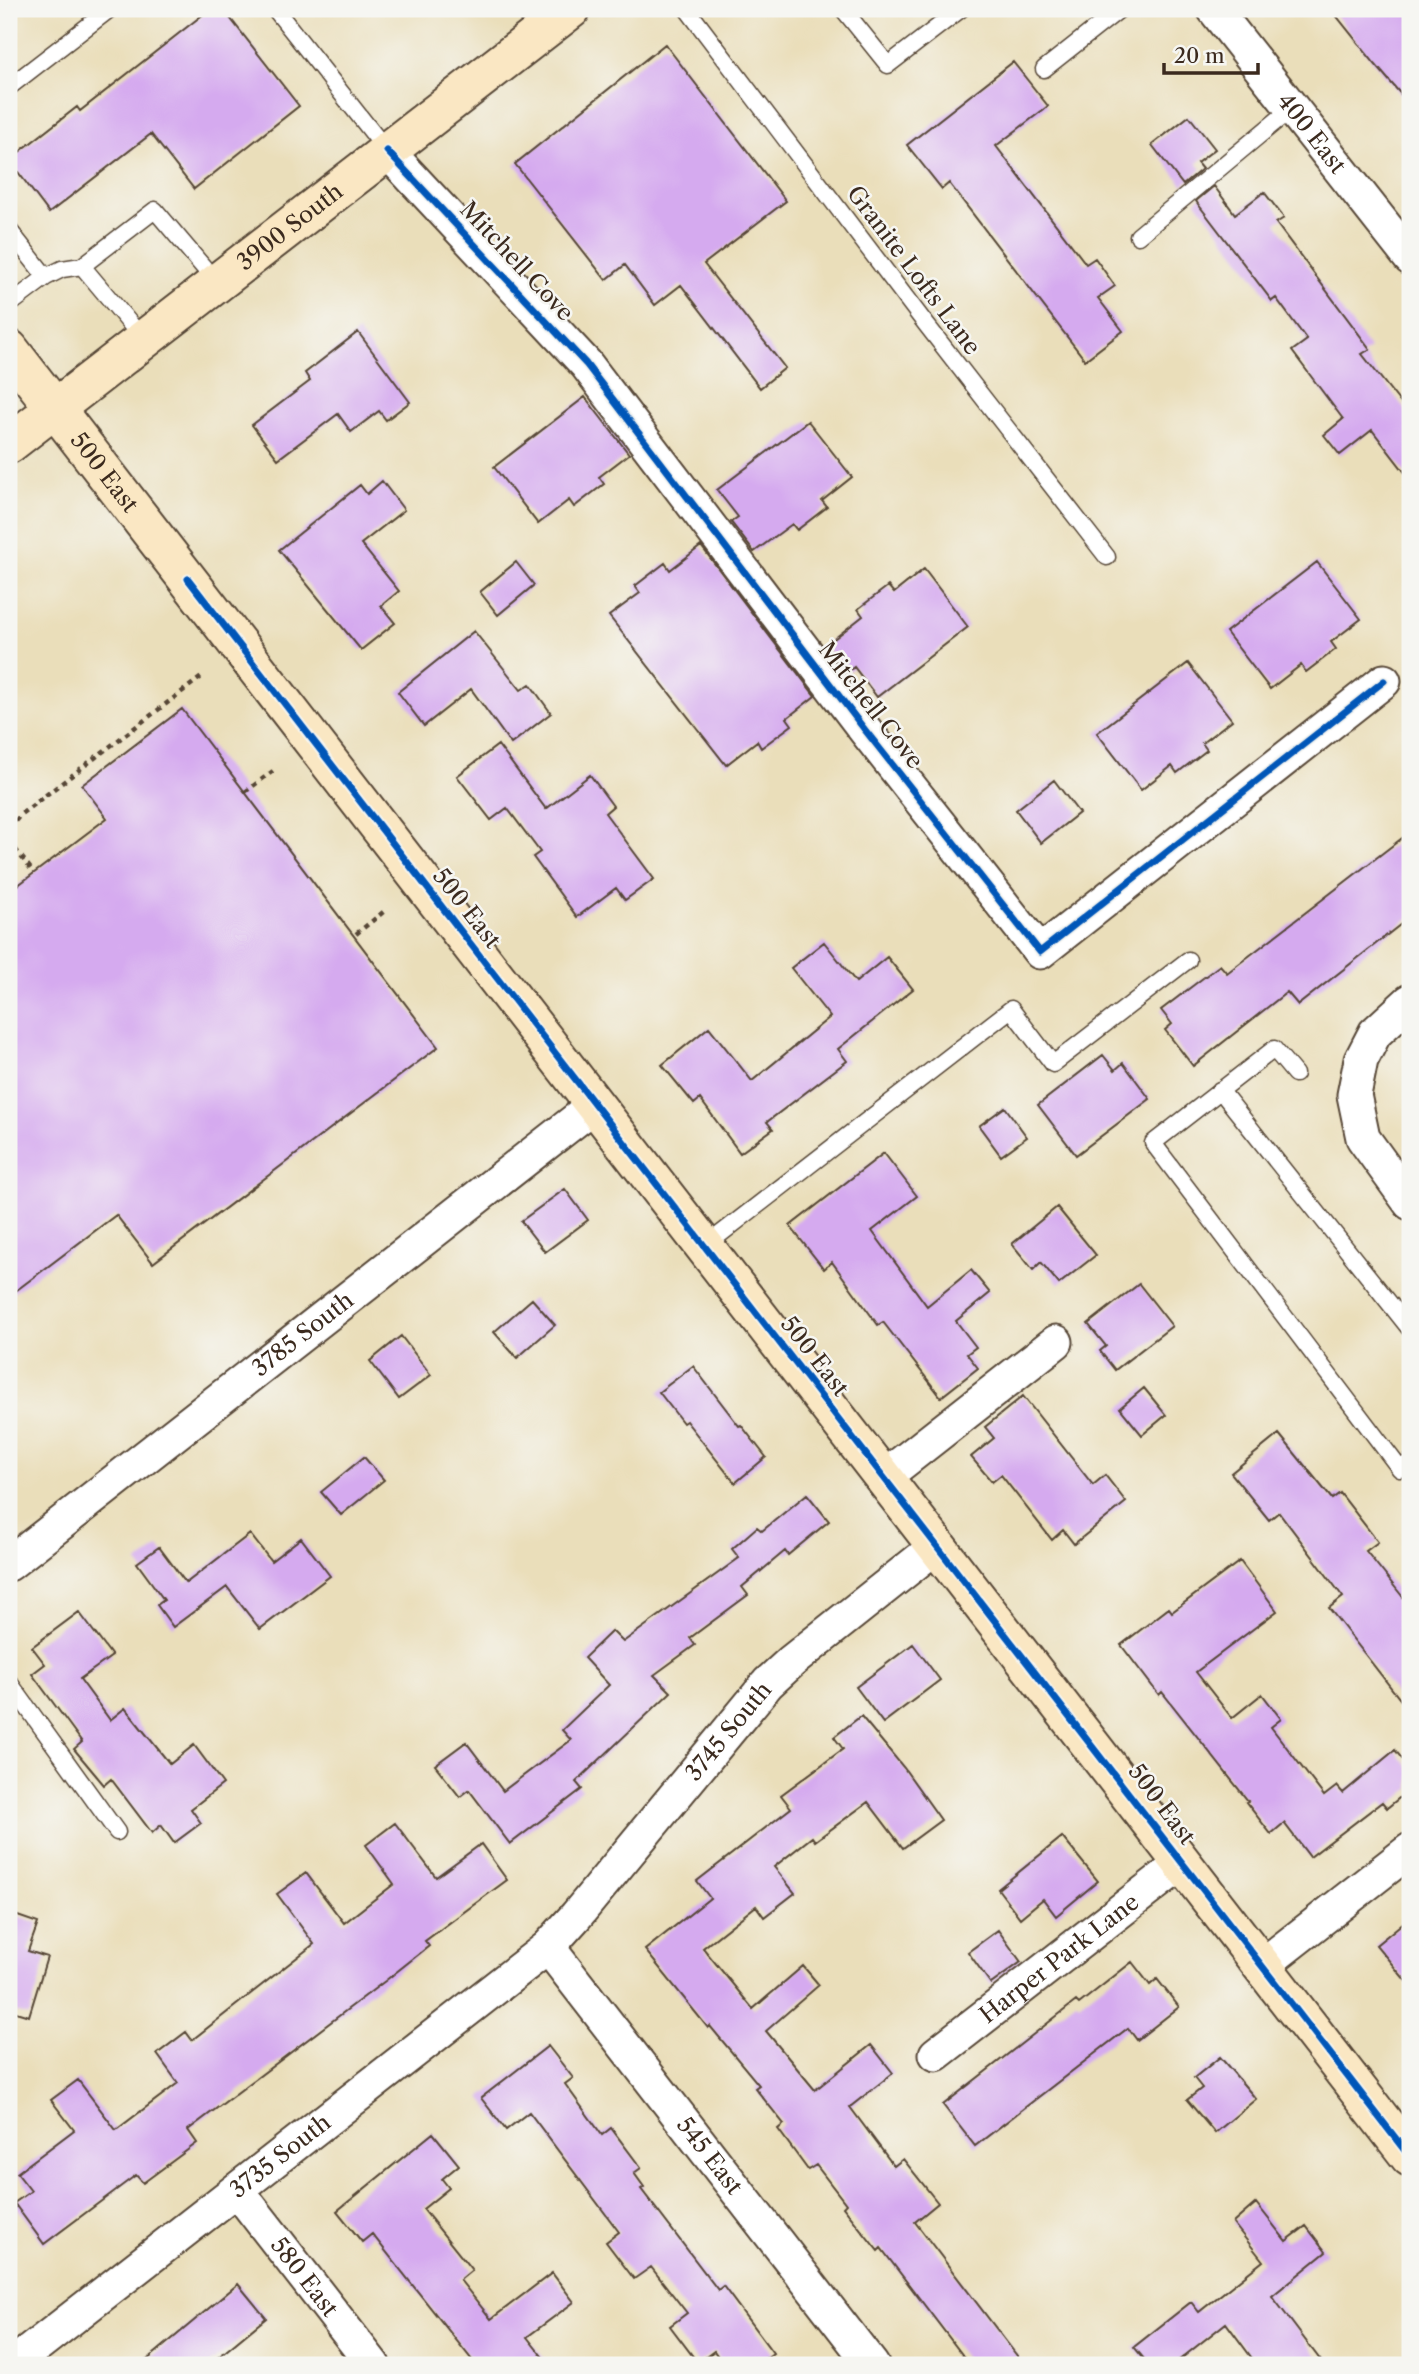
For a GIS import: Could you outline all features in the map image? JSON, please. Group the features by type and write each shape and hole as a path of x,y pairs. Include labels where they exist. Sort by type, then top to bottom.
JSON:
{"street":[{"name":"400 East","path":"1214,9 1410,258"},
{"name":"3900 South","path":"9,444 563,11"},
{"name":"Mitchell Cove","path":"387,151 586,364 865,730 1040,952 1384,681"},
{"name":"500 East","path":"9,349 1410,2157"},
{"path":"1410,1002 1375,1033 1361,1060 1354,1095 1363,1138 1410,1203"},
{"name":"3785 South","path":"9,1564 595,1105"},
{"path":"884,1476 1056,1342"},
{"name":"3745 South","path":"548,1947 768,1683 937,1545"},
{"path":"1263,1965 1410,1850"},
{"name":"Harper Park Lane","path":"936,2054 1182,1863"},
{"name":"3735 South","path":"12,2365 548,1947"},
{"name":"545 East","path":"548,1947 872,2365"},
{"name":"580 East","path":"237,2190 373,2365"}],"lane":[{"path":"9,88 110,9"},
{"path":"275,9 387,151"},
{"name":"Granite Lofts Lane","path":"687,9 1107,558"},
{"path":"843,9 888,65 961,9"},
{"path":"1044,69 1120,9"},
{"path":"1138,236 1292,108"},
{"path":"9,305 46,277 62,269 82,265 155,210 217,283"},
{"path":"9,230 46,277"},
{"path":"82,265 144,340"},
{"path":"705,1246 1011,1009 1053,1063 1188,960"},
{"path":"1295,1074 1274,1049 1153,1143 1401,1469 1410,1462"},
{"path":"1220,1090 1410,1329"},
{"path":"9,1682 117,1832"}],"path":[{"path":"9,828 21,814 204,675"},
{"path":"245,792 277,768"},
{"path":"9,841 34,873"},
{"path":"356,934 387,909"}],"building":[{"path":"210,9 223,9 299,106 194,189 151,134 49,213 9,160 77,107 80,111"},
{"path":"1331,9 1410,9 1410,105 1375,64"},
{"path":"665,44 786,201 704,264 785,368 760,388 681,285 655,305 625,265 606,280 515,164"},
{"path":"1013,62 1048,106 996,146 1086,264 1095,258 1115,286 1098,298 1123,331 1085,360 949,183 942,189 907,145"},
{"path":"1189,116 1215,149 1197,163 1202,169 1183,185 1152,145"},
{"path":"1214,186 1235,214 1264,192 1284,218 1276,223 1370,349 1362,354 1410,415 1410,479 1372,430 1340,455 1324,435 1343,419 1292,351 1307,340 1276,298 1272,301 1196,201"},
{"path":"358,332 410,402 386,420 379,411 351,432 338,414 278,459 252,425 310,381 305,373"},
{"path":"585,397 629,454 599,477 604,484 574,507 569,500 538,524 494,467"},
{"path":"808,421 852,477 822,501 827,507 797,530 792,524 754,552 731,522 738,517 717,490"},
{"path":"382,481 404,510 361,544 399,591 381,606 395,623 361,650 279,550 360,485 367,494"},
{"path":"701,546 815,696 787,718 792,725 761,748 757,741 726,765 609,616 640,593 635,586 665,563 670,570"},
{"path":"516,562 534,585 498,615 480,592"},
{"path":"1317,562 1361,619 1331,642 1336,649 1306,672 1301,665 1270,689 1226,632"},
{"path":"924,569 968,627 877,697 854,667 846,673 825,646 863,616 858,609 888,586 894,593"},
{"path":"474,631 521,690 530,684 551,713 511,744 471,689 424,726 398,692"},
{"path":"1188,663 1232,720 1202,743 1207,750 1177,773 1172,766 1141,790 1097,733"},
{"path":"182,709 438,1047 153,1263 116,1215 9,1296 9,892 107,818 82,785"},
{"path":"498,745 546,809 590,775 613,806 605,813 654,879 625,900 616,888 577,917 533,857 540,852 507,808 491,820 457,776"},
{"path":"1054,780 1079,813 1041,843 1016,810"},
{"path":"1410,832 1410,917 1298,1005 1287,992 1193,1066 1165,1030 1172,1024 1161,1010 1220,965 1227,973"},
{"path":"824,942 856,982 887,957 913,989 838,1049 847,1061 767,1122 773,1129 740,1153 700,1099 694,1104 662,1065 709,1027 752,1081 830,1017 791,968"},
{"path":"1103,1055 1115,1070 1123,1063 1150,1099 1076,1155 1038,1105"},
{"path":"1005,1107 1027,1137 1001,1156 979,1126"},
{"path":"884,1153 917,1196 872,1231 927,1306 971,1270 990,1293 956,1321 976,1347 967,1354 978,1368 941,1397 883,1322 878,1325 832,1262 824,1269 790,1226"},
{"path":"565,1189 588,1220 545,1252 521,1221"},
{"path":"1057,1207 1096,1255 1059,1284 1041,1262 1033,1270 1012,1244"},
{"path":"1139,1284 1172,1326 1115,1370 1100,1351 1106,1346 1088,1324"},
{"path":"532,1299 555,1325 517,1358 494,1332"},
{"path":"401,1336 431,1375 399,1399 370,1361"},
{"path":"693,1366 766,1457 735,1483 686,1421 683,1423 659,1392"},
{"path":"1144,1388 1166,1415 1142,1435 1120,1408"},
{"path":"1023,1396 1093,1485 1105,1475 1126,1502 1074,1544 1063,1530 1052,1540 1001,1475 992,1482 971,1457 994,1438 985,1427"},
{"path":"1279,1434 1332,1499 1340,1493 1378,1542 1366,1551 1410,1606 1410,1712 1329,1608 1343,1597 1279,1512 1269,1520 1231,1473"},
{"path":"364,1457 384,1480 341,1515 321,1492"},
{"path":"807,1494 829,1521 788,1555 785,1551 742,1587 748,1595 690,1638 695,1645 654,1675 671,1692 576,1782 582,1789 510,1844 469,1790 460,1797 435,1765 466,1742 503,1791 571,1740 562,1730 609,1685 584,1658 612,1631 623,1642 739,1558 732,1549 757,1527 762,1531"},
{"path":"250,1534 271,1561 301,1538 330,1576 260,1629 227,1587 173,1627 157,1605 164,1600 137,1563 159,1547 186,1583"},
{"path":"1240,1561 1277,1611 1196,1672 1232,1718 1262,1694 1281,1719 1271,1727 1324,1796 1337,1786 1343,1793 1395,1750 1410,1769 1410,1789 1387,1808 1382,1802 1310,1857 1284,1823 1271,1834 1162,1692 1159,1695 1121,1645 1169,1608 1172,1612"},
{"path":"79,1612 112,1656 80,1679 110,1720 125,1708 170,1764 194,1745 223,1784 191,1809 201,1823 174,1843 161,1825 152,1833 111,1779 104,1785 74,1749 82,1742 32,1674 45,1664 32,1647"},
{"path":"913,1644 940,1680 883,1723 856,1687"},
{"path":"861,1716 904,1768 941,1820 903,1848 868,1802 815,1841 812,1837 774,1867 795,1893 764,1917 756,1906 703,1948 753,2009 803,1966 819,1985 766,2031 815,2090 871,2045 893,2073 850,2107 894,2166 903,2159 938,2203 915,2222 1024,2365 970,2365 881,2248 878,2251 843,2207 846,2204 816,2165 808,2170 778,2129 784,2124 755,2088 759,2085 710,2026 708,2028 645,1950 710,1898 697,1881 791,1808 781,1795 843,1749 834,1737"},
{"path":"395,1823 436,1877 481,1844 507,1880 425,1941 429,1946 385,1981 188,2130 197,2143 143,2183 136,2175 44,2244 14,2203 31,2191 17,2173 74,2130 51,2100 78,2080 116,2130 178,2083 157,2054 186,2032 192,2040 314,1944 277,1894 306,1873 344,1923 394,1884 366,1845"},
{"path":"1062,1837 1098,1881 1056,1916 1043,1899 1020,1918 998,1889"},
{"path":"9,1913 38,1923 28,1951 47,1957 29,2016 9,2010"},
{"path":"1410,1917 1410,1986 1376,1945"},
{"path":"998,1930 1021,1962 991,1984 968,1952"},
{"path":"1132,1962 1150,1985 1157,1979 1179,2007 1137,2040 1128,2028 975,2146 943,2105 1076,2001 1079,2004"},
{"path":"548,2046 573,2078 565,2084 602,2135 611,2128 641,2168 634,2173 644,2187 641,2189 718,2290 723,2286 773,2353 757,2365 724,2365 714,2351 698,2363 670,2326 687,2313 651,2267 634,2279 606,2242 619,2232 529,2112 506,2130 481,2098"},
{"path":"1220,2057 1256,2099 1215,2133 1187,2100 1202,2088 1194,2078"},
{"path":"433,2133 459,2165 442,2179 449,2188 423,2209 472,2270 460,2280 491,2319 552,2273 574,2302 527,2337 549,2365 476,2365 372,2234 362,2242 337,2211"},
{"path":"1256,2203 1286,2241 1306,2226 1326,2252 1272,2296 1324,2365 1257,2365 1226,2323 1173,2365 1149,2365 1134,2347 1191,2302 1199,2312 1263,2261 1233,2223"},
{"path":"238,2284 266,2318 209,2365 141,2365"}],"cycle path":[{"path":"387,151 586,364 865,730 1040,952 1384,681"},
{"path":"188,579 1410,2157"}]}
